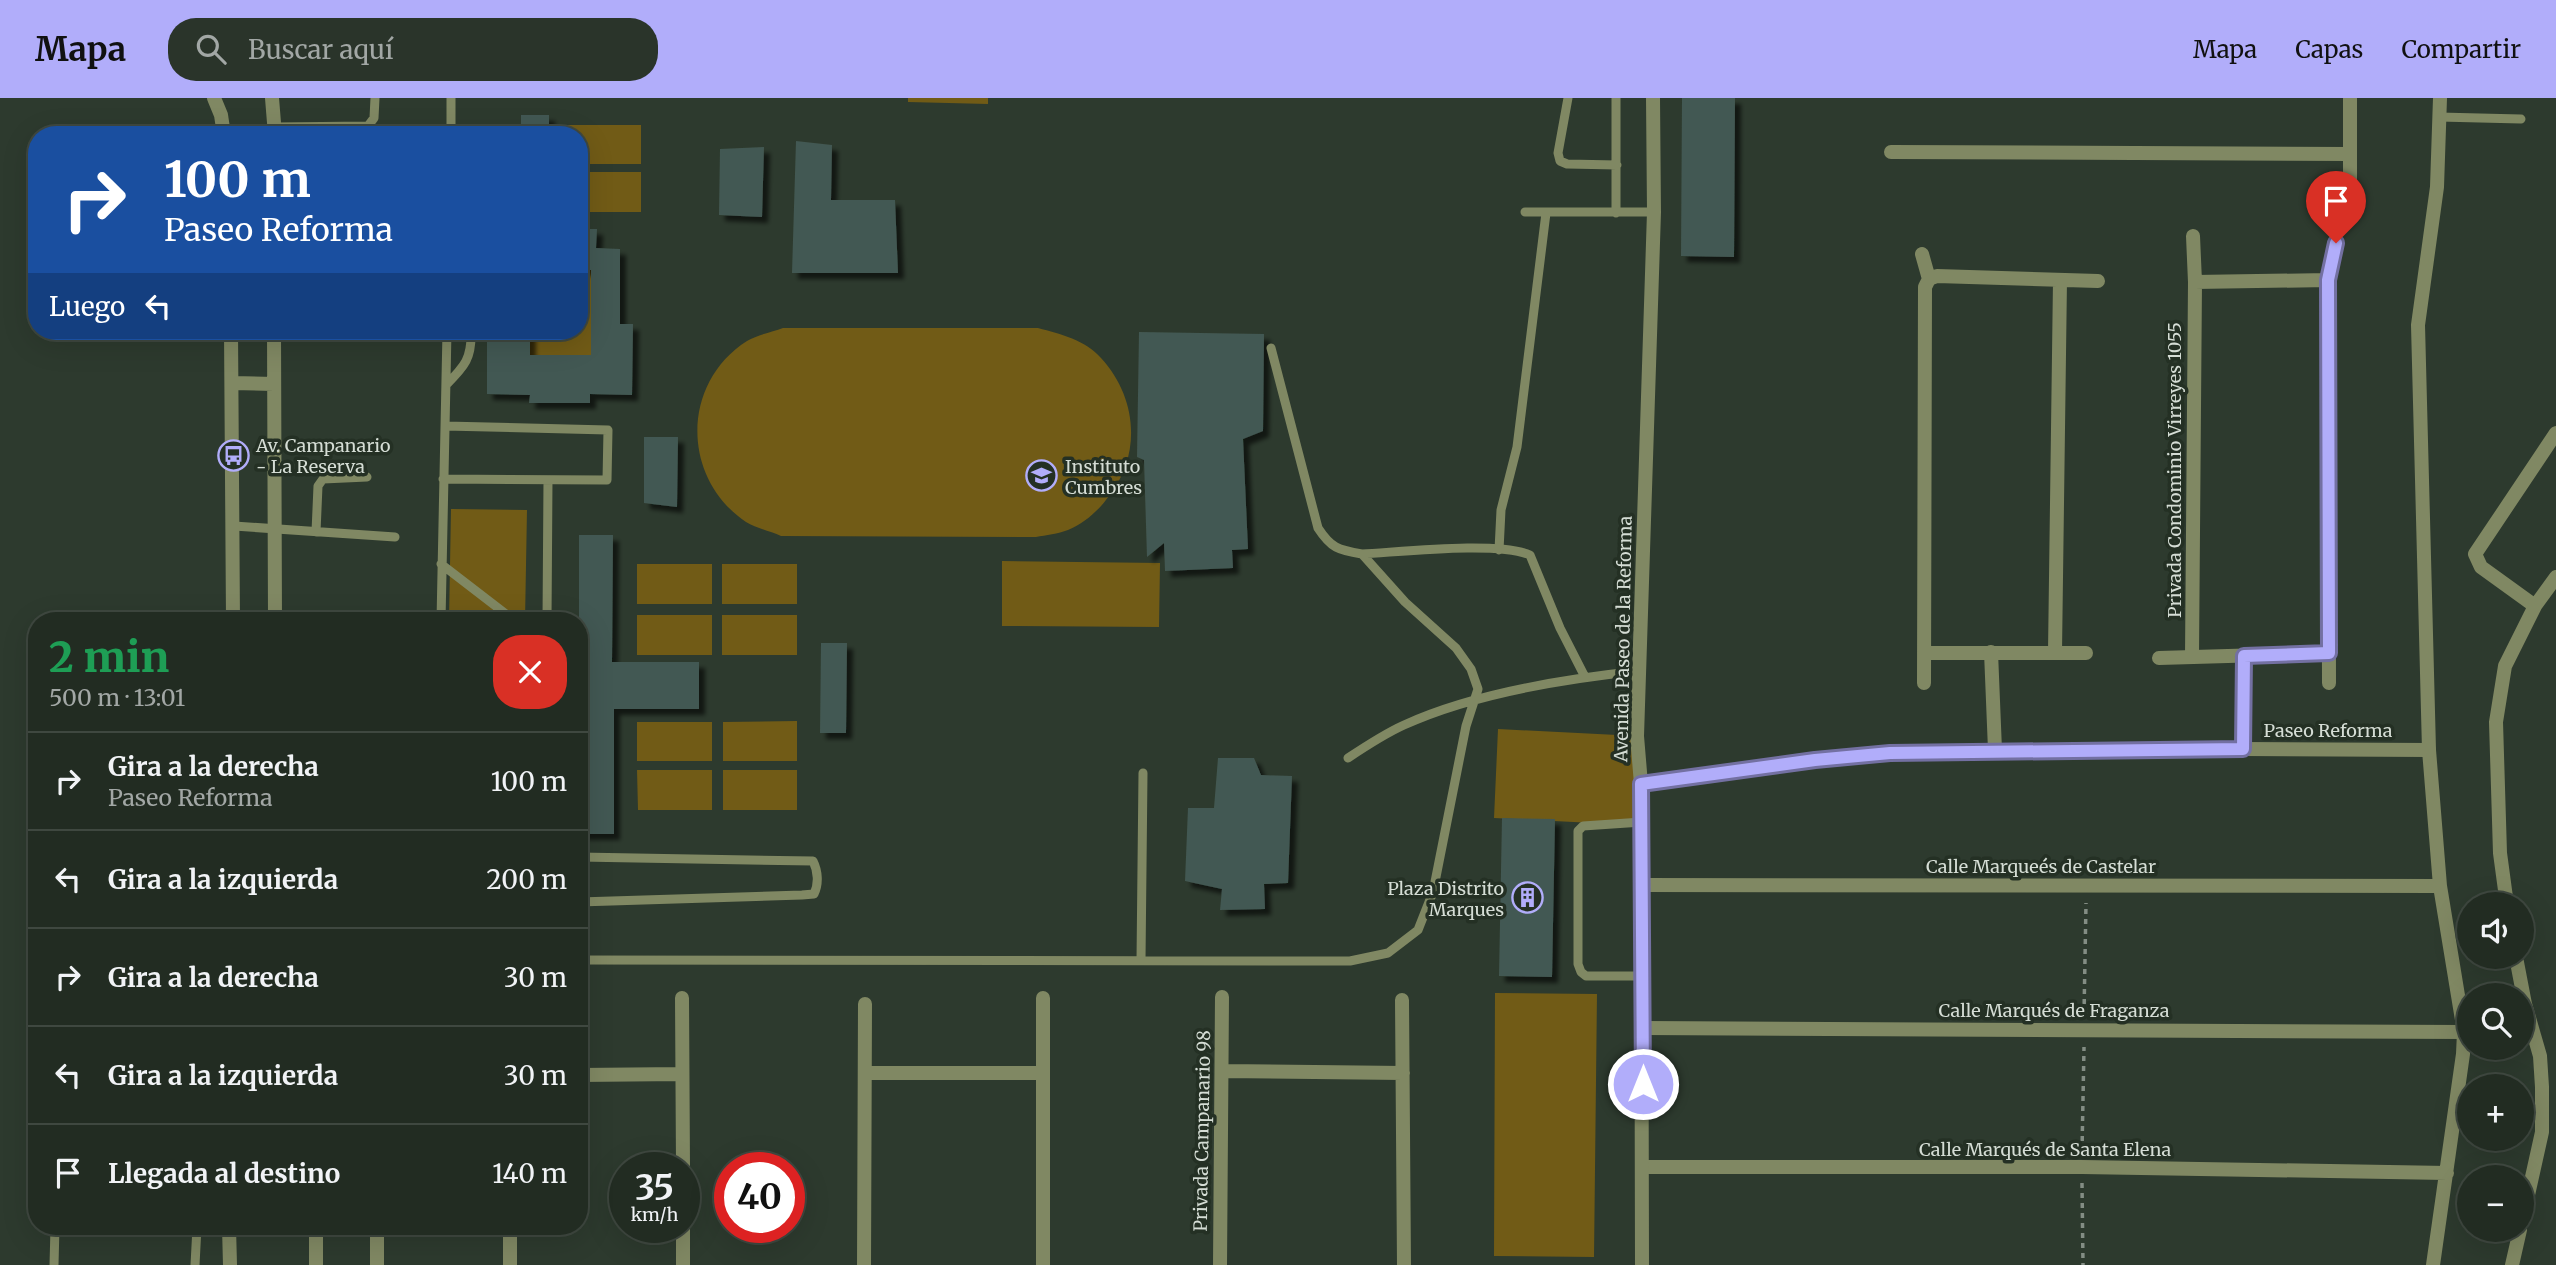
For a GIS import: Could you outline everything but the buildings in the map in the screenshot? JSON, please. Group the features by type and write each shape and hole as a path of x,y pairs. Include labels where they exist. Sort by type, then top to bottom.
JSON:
{"street":[{"path":"214,98 223,126"},
{"path":"272,98 275,126"},
{"name":"Avenida Paseo de la Reforma","path":"1642,1265 1643,886 1637,736 1654,212 1653,98"},
{"path":"2350,98 2350,196"},
{"path":"2440,98 2437,187 2418,325 2429,750 2440,886 2457,989"},
{"path":"1891,152 2350,154"},
{"name":"Privada Condominio Virreyes 1055","path":"2192,657 2195,282 2193,236"},
{"path":"2329,683 2328,280 2336,243"},
{"path":"1922,254 1928,279 1925,287 1924,683"},
{"path":"1928,279 1937,276 2098,281"},
{"path":"2055,652 2060,280"},
{"path":"2195,282 2328,280"},
{"path":"231,340 233,612"},
{"path":"274,340 275,612"},
{"path":"232,383 274,384"},
{"path":"2535,606 2481,567 2475,554 2556,433"},
{"path":"2505,892 2500,853 2496,722 2505,666 2535,606 2556,577"},
{"path":"1991,652 1995,750"},
{"path":"1923,653 2086,653"},
{"path":"2159,658 2329,653"},
{"path":"2243,749 2244,656"},
{"name":"Paseo Reforma","path":"1641,784 1828,758 1890,753 1995,750 2429,750"},
{"name":"Calle Marqueés de Castelar","path":"1643,886 2440,886"},
{"path":"2518,969 2540,1056 2542,1132 2534,1168"},
{"name":"Privada Campanario 98","path":"1220,1265 1222,997"},
{"path":"682,998 683,1152"},
{"path":"1043,998 1043,1265"},
{"path":"1402,1000 1404,1265"},
{"path":"864,1265 865,1004"},
{"name":"Calle Marqués de Fraganza","path":"1643,1028 2457,1032"},
{"path":"2433,1265 2462,1060"},
{"path":"1222,1071 1403,1073"},
{"path":"865,1073 1043,1073"},
{"path":"588,1075 682,1074"},
{"name":"Calle Marqués de Santa Elena","path":"1643,1167 2082,1167 2447,1173"},
{"path":"229,1235 230,1265"},
{"path":"316,1235 316,1265"},
{"path":"377,1235 377,1265"},
{"path":"510,1235 510,1265"},
{"path":"2512,1265 2517,1242"},
{"path":"683,1243 683,1265"}],"lane":[{"path":"368,126 374,118 374,98"},
{"path":"451,98 451,126"},
{"path":"1567,98 1558,153 1560,161 1567,164 1617,165"},
{"path":"1616,98 1616,213"},
{"path":"2439,117 2521,119"},
{"path":"1525,212 1654,212"},
{"path":"1499,550 1500,510 1517,447 1546,213"},
{"path":"441,612 447,340"},
{"path":"446,385 465,366 471,350 471,340"},
{"path":"1271,348 1318,528 1329,545 1362,554 1499,550 1522,551 1530,555 1560,628 1585,677"},
{"path":"443,479 607,480 608,430 445,426"},
{"path":"316,532 318,486 323,479 367,477"},
{"path":"547,612 548,480"},
{"path":"234,526 395,537"},
{"path":"588,960 1350,961 1388,953 1418,930 1433,892 1465,726 1478,689 1471,669 1455,648 1405,602 1362,554"},
{"path":"441,564 503,612"},
{"path":"1348,758 1405,724 1475,700 1585,677 1639,671"},
{"path":"1141,960 1143,772"},
{"path":"1642,822 1583,826 1578,831 1578,964 1586,976 1643,976"},
{"path":"588,857 813,862 817,887 814,894 802,895 588,902"},
{"path":"54,1265 55,1235"},
{"path":"195,1265 197,1235"}],"path":[{"path":"2083,1265 2086,885"}],"shaded area":[{"path":"908,98 988,98 988,104 908,102"},
{"path":"641,125 641,164 588,164 588,126 567,126"},
{"path":"588,172 641,172 641,212 588,212"},
{"path":"588,270 591,270 591,355 530,355 530,340 588,340"},
{"path":"783,328 1038,328 1072,339 1101,358 1122,390 1131,426 1127,462 1120,480 1105,501 1086,520 1064,531 1036,537 781,536 750,524 725,503 709,481 700,456 697,431 701,405 710,381 725,359 747,341"},
{"path":"451,509 527,510 525,612 449,612"},
{"path":"1002,561 1160,563 1159,627 1002,626"},
{"path":"637,564 712,564 712,604 637,604"},
{"path":"722,564 797,564 797,604 722,604"},
{"path":"637,615 712,615 712,655 637,655"},
{"path":"722,615 797,615 797,655 722,655"},
{"path":"797,721 797,761 723,761 723,722"},
{"path":"637,722 712,722 712,761 637,761"},
{"path":"1498,729 1637,736 1633,825 1494,818"},
{"path":"637,770 712,770 712,810 638,810"},
{"path":"723,770 797,770 797,810 723,810"},
{"path":"1495,993 1597,994 1594,1257 1494,1256"}],"place":[{"name":"Av. Campanario - La Reserva","path":"233,455"},
{"name":"Instituto Cumbres","path":"1042,476"},
{"name":"Plaza Distrito Marques","path":"1527,898"}],"route":[{"path":"1643,1084 1641,784 1815,760 1890,753 2243,749 2244,656 2329,653 2328,280 2336,243"}]}
